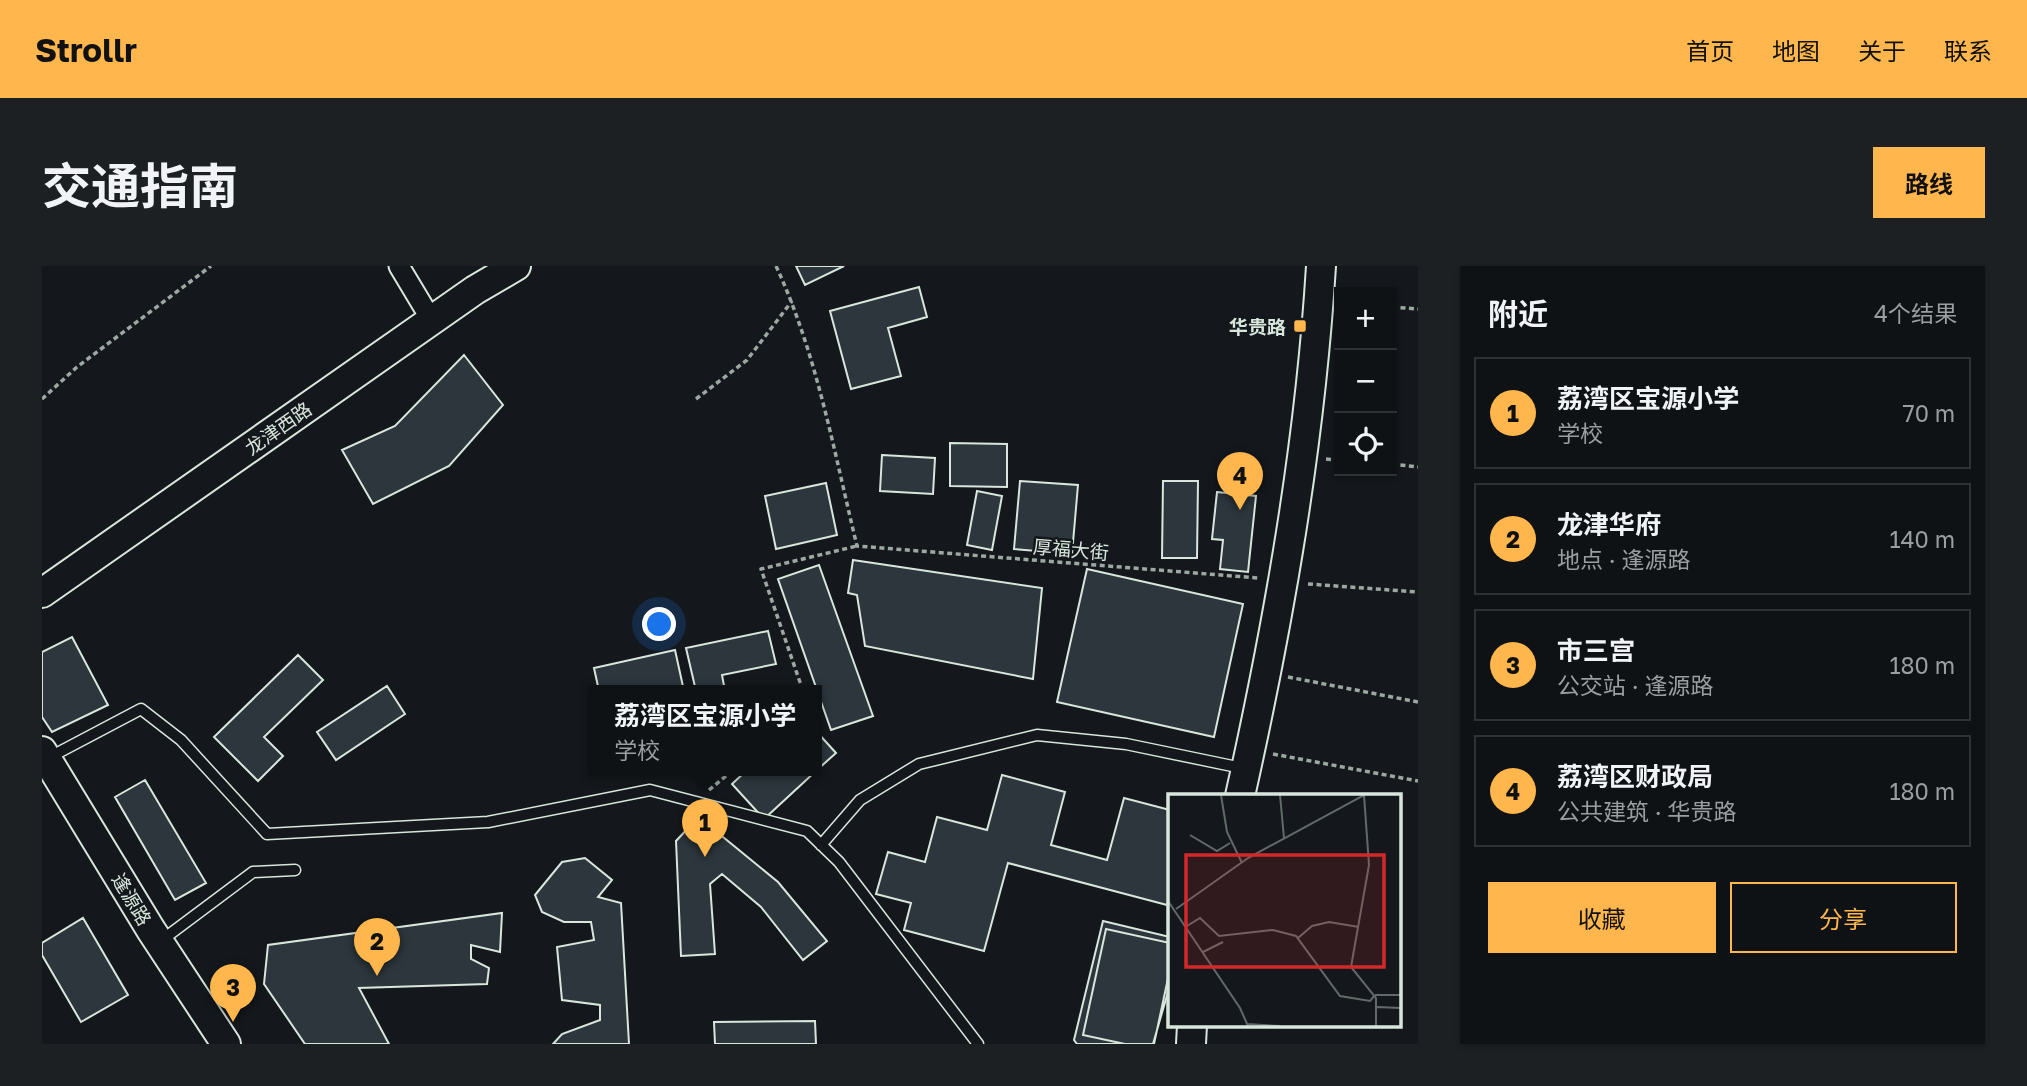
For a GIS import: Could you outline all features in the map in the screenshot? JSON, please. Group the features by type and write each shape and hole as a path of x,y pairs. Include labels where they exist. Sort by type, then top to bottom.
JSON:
{"street":[{"path":"398,266 432,321"},
{"name":"龙津西路","path":"42,593 475,290 516,266"},
{"path":"1245,771 1283,583 1310,406 1321,266"},
{"name":"逢源路","path":"44,755 159,943 226,1044"},
{"path":"1191,1044 1192,1026"}],"lane":[{"path":"44,755 141,709 181,740 267,834 488,822 650,790 807,831 839,862 978,1044"},
{"path":"821,845 860,800 919,764 1037,736 1126,744 1245,771"},
{"path":"159,943 253,872 295,870"}],"path":[{"path":"42,399 77,367 211,266"},
{"path":"776,266 793,301 813,368 857,546"},
{"path":"696,399 747,360 793,301"},
{"path":"1397,307 1418,309"},
{"path":"1397,465 1418,467"},
{"name":"厚福大街","path":"801,685 761,569 857,546 1418,592"},
{"path":"1265,672 1418,702"},
{"path":"1245,771 1418,781"},
{"path":"694,802 726,776"}],"building":[{"path":"796,266 844,266 805,285"},
{"path":"919,287 927,317 888,328 901,376 851,389 830,311"},
{"path":"464,355 503,405 449,466 373,504 342,450 395,426"},
{"path":"950,443 1007,444 1007,487 950,486"},
{"path":"882,455 935,458 933,494 880,491"},
{"path":"1020,481 1078,485 1072,554 1014,549"},
{"path":"1163,481 1198,481 1197,558 1162,558"},
{"path":"826,483 837,535 776,549 765,496"},
{"path":"977,491 1002,496 992,550 967,545"},
{"path":"1217,492 1256,496 1248,572 1220,569 1223,540 1212,539"},
{"path":"853,560 1042,588 1033,679 865,646 857,595 848,593"},
{"path":"819,565 873,716 831,730 822,704 822,685 815,685 778,579"},
{"path":"1087,569 1243,604 1214,737 1057,702"},
{"path":"768,631 776,664 722,675 724,685 695,685 686,648"},
{"path":"72,637 108,705 52,732 42,717 42,652"},
{"path":"675,650 683,685 598,685 594,668"},
{"path":"298,655 323,680 264,737 283,756 258,781 214,737"},
{"path":"387,686 405,714 336,760 317,732"},
{"path":"822,738 836,753 822,766"},
{"path":"1002,775 1065,792 1051,845 1107,860 1124,798 1168,809 1167,905 1008,863 984,951 904,930 911,903 876,894 888,852 925,862 937,817 987,830"},
{"path":"741,776 811,776 764,819 732,784"},
{"path":"145,780 206,883 175,900 115,797"},
{"path":"690,826 712,828 778,882 827,941 803,960 761,907 722,874 710,884 715,954 681,956 676,841"},
{"path":"585,858 612,880 598,897 621,903 629,1044 553,1044 562,1034 600,1020 600,1005 562,1000 557,947 594,940 591,922 564,922 542,912 535,895 562,862"},
{"path":"502,913 500,952 471,945 471,959 489,968 487,984 359,988 389,1044 305,1044 264,984 268,945"},
{"path":"83,918 128,995 81,1022 42,955 42,943"},
{"path":"1103,921 1168,937 1168,992 1153,1044 1077,1044 1074,1040"},
{"path":"1106,929 1168,943 1168,978 1154,1044 1125,1044 1083,1035"},
{"path":"815,1021 816,1044 715,1044 714,1022"}],"place":[{"name":"华贵路","path":"1300,326"},
{"name":"荔湾区财政局","path":"1240,510"},
{"name":"荔湾区宝源小学","path":"705,857"},
{"name":"龙津华府","path":"377,976"},
{"name":"市三宫","path":"233,1022"}]}
